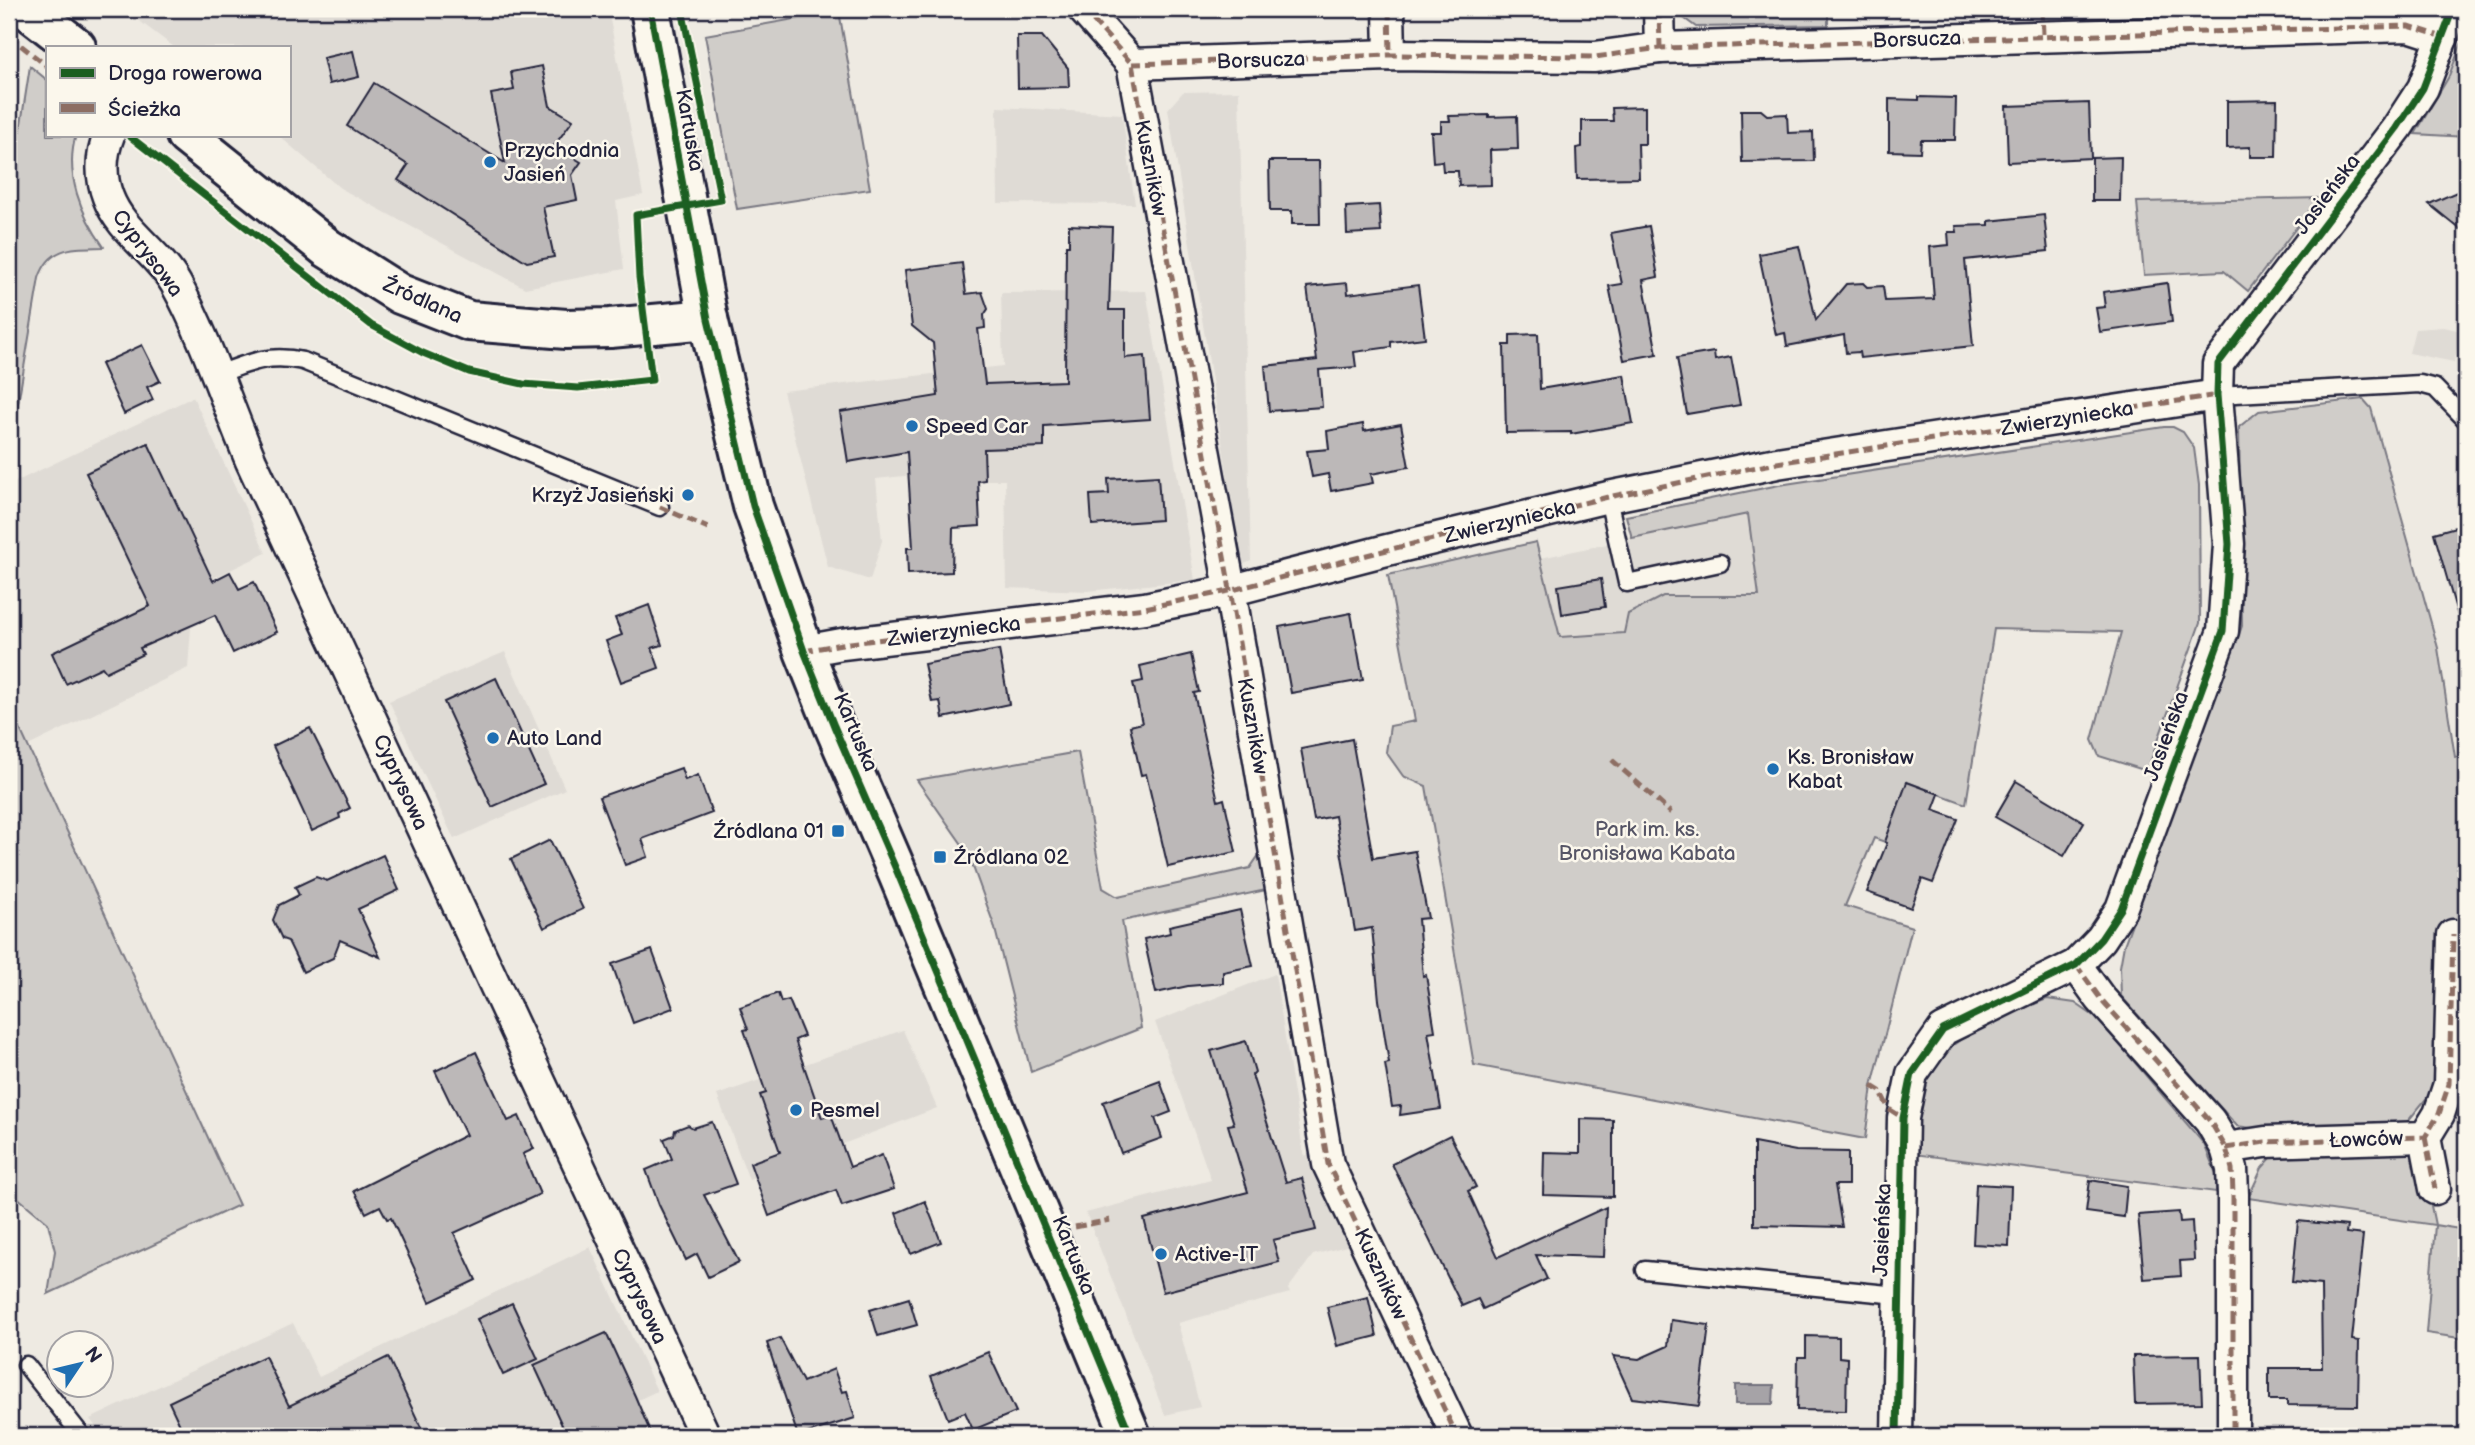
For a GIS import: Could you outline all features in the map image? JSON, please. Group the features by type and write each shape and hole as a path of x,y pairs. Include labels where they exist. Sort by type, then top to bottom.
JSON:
{"street":[{"path":"27,9 75,46"},
{"name":"Kartuska","path":"650,9 708,319 753,506 804,651 1131,1436"},
{"path":"1083,9 1132,64"},
{"path":"1389,9 1390,55"},
{"path":"1659,9 1660,48"},
{"name":"Jasieńska","path":"1897,1436 1903,1118 1912,1074 1943,1030 2076,965 2101,939 2121,909 2223,631 2229,544 2217,395 2218,364 2398,128 2423,88 2453,9"},
{"name":"Borsucza","path":"1132,64 1390,55 1595,57 1660,48 2043,22 2409,26 2443,37"},
{"name":"Kuszników","path":"1132,64 1229,591 1328,1164 1457,1436"},
{"name":"Cyprysowa","path":"109,136 103,152 103,181 108,198 120,219 175,281 189,310 270,503 705,1436"},
{"name":"Źródlana","path":"187,136 327,248 400,294 469,321 566,329 708,319"},
{"name":"Zwierzyniecka","path":"804,651 842,644 1145,608 1229,591 1383,551 1608,498 1777,463 2217,395"},
{"name":"Łowców","path":"2226,1147 2265,1142 2425,1137 2439,1114 2449,1084 2453,935"},
{"path":"2076,965 2100,998 2210,1121 2226,1147 2232,1169 2234,1195 2233,1436"},
{"path":"2425,1137 2435,1189"}],"lane":[{"path":"216,375 269,357 303,361 660,507"},
{"path":"2217,395 2420,384 2435,388 2466,420"},
{"path":"1611,512 1627,583 1720,563"},
{"name":"Jasieńska","path":"1645,1270 1898,1294"},
{"path":"26,1365 82,1436"}],"shaded area":[{"path":"133,9 608,9 643,195 616,201 624,269 525,288 340,188 279,136 290,136 290,46 173,46 134,17"},
{"path":"1239,91 1251,561 1242,565 1168,109 1183,92"},
{"path":"997,107 1122,114 1135,204 998,203"},
{"path":"1146,291 1195,580 1088,591 1007,588 1005,480 985,480 983,440 932,473 876,479 882,541 870,580 828,567 783,391 1003,366 1001,293"},
{"path":"2444,327 2461,331 2454,362 2409,353 2415,329"},
{"path":"193,397 266,553 194,587 188,668 28,746 9,705 9,485"},
{"path":"1749,514 1762,623 1560,637 1541,558"},
{"path":"505,652 565,789 454,839 389,701"},
{"path":"1275,974 1304,1156 1311,1154 1354,1244 1313,1255 1288,1289 1290,1293 1178,1323 1200,1407 1165,1415 1086,1213 1211,1180 1155,1022"},
{"path":"903,1030 937,1108 749,1180 717,1095"},
{"path":"590,1247 657,1391 561,1436 103,1436 90,1419 293,1323 319,1377"},
{"path":"1735,1385 1774,1385 1773,1404 1735,1404"}],"green space":[{"path":"1681,9 1828,9 1828,25 1696,27 1681,16"},
{"path":"839,11 870,189 737,209 705,35"},
{"path":"2466,32 2466,137 2415,134 2448,78"},
{"path":"30,66 46,79 46,136 76,136 72,164 77,194 88,221 104,247 64,250 50,259 39,278 9,457 9,178 19,137"},
{"path":"2319,198 2248,291 2224,271 2144,275 2137,202"},
{"path":"2363,399 2371,408 2438,648 2455,757 2466,756 2466,930 2430,1094 2404,1126 2265,1130 2237,1126 2121,996 2120,967 2124,945 2242,626 2239,427 2259,411"},
{"name":"Park im. ks. Bronisława Kabata","path":"2173,427 2183,432 2194,448 2199,485 2200,623 2147,771 2099,756 2092,740 2121,632 1994,629 1966,804 1907,782 1885,842 1874,838 1845,906 1912,927 1872,1086 1865,1139 1474,1065 1426,786 1403,776 1386,752 1390,726 1415,721 1388,575 1536,542 1560,637 1624,633 1628,614 1663,596 1759,596 1748,514 1632,538 1626,516 1779,485"},
{"path":"9,705 239,1205 48,1294 55,1251 48,1223 9,1192"},
{"path":"1078,752 1103,888 1118,897 1250,868 1259,855 1266,890 1122,921 1141,1028 1031,1072 994,925 968,853 917,780"},
{"path":"2047,999 2075,1003 2098,1019 2204,1144 2217,1176 2216,1192 1913,1154 1921,1087 1935,1058 1981,1025"},
{"path":"2410,1148 2423,1167 2435,1225 2248,1198 2262,1168 2279,1149"},
{"path":"2435,1225 2466,1230 2466,1339 2426,1333"}],"building":[{"path":"1017,36 1042,36 1068,68 1069,87 1018,88"},
{"path":"353,51 359,77 329,84 323,58"},
{"name":"Przychodnia Jasień","path":"542,66 550,106 573,120 554,146 581,162 572,175 577,200 543,207 554,257 527,262 398,180 408,165 347,126 374,83 505,163 491,94 514,90 511,72"},
{"path":"1919,97 1956,98 1955,140 1921,140 1920,152 1889,151 1889,99 1919,100"},
{"path":"2277,100 2276,157 2250,157 2250,147 2227,148 2227,101"},
{"path":"2089,103 2091,158 2008,162 2006,106"},
{"path":"1645,107 1645,144 1638,144 1639,178 1577,179 1576,148 1582,147 1582,121 1613,121 1612,108"},
{"path":"1741,110 1761,110 1767,115 1787,114 1788,133 1813,132 1814,161 1742,162"},
{"path":"1449,116 1517,116 1518,149 1490,150 1491,185 1459,186 1458,171 1443,171 1442,161 1433,162 1431,132 1441,132 1441,121 1450,121"},
{"path":"2121,157 2120,201 2092,201 2092,158"},
{"path":"1269,161 1319,161 1320,224 1292,224 1292,211 1270,211"},
{"path":"2466,188 2466,234 2429,204"},
{"path":"1379,205 1381,232 1347,234 1346,207"},
{"path":"2044,215 2048,251 1965,260 1973,346 1860,358 1859,352 1846,353 1844,335 1787,346 1785,333 1776,335 1759,254 1799,246 1816,320 1846,284 1883,286 1885,301 1934,299 1930,247 1949,245 1948,232 1957,232 1956,226 1989,225 1989,221"},
{"path":"1069,225 1112,227 1109,310 1125,310 1125,358 1145,356 1150,419 1044,426 1044,447 984,449 985,480 978,481 980,526 953,528 952,572 908,574 907,548 913,548 907,452 848,462 840,412 938,396 933,343 912,326 905,270 962,263 966,294 982,292 988,309 984,315 985,328 978,329 985,384 1065,381 1066,245 1069,245"},
{"path":"1649,226 1658,277 1643,280 1657,354 1624,360 1609,286 1622,284 1611,233"},
{"path":"1347,283 1348,294 1418,285 1425,338 1391,342 1391,347 1354,352 1356,367 1319,370 1322,407 1269,411 1265,366 1317,360 1307,287"},
{"path":"2167,283 2172,322 2100,332 2096,308 2105,307 2103,292"},
{"path":"1538,334 1540,389 1624,375 1633,423 1571,434 1506,433 1504,345 1510,345 1510,335"},
{"path":"142,345 160,381 147,387 153,400 124,414 101,364"},
{"path":"1714,352 1715,360 1731,357 1740,405 1687,414 1677,358"},
{"path":"1363,424 1364,431 1401,424 1409,467 1371,474 1373,483 1331,491 1328,474 1312,477 1307,451 1329,449 1327,431"},
{"path":"148,443 213,581 230,572 239,589 254,582 277,632 233,653 215,615 140,648 143,654 106,672 102,667 66,684 52,653 150,606 86,473"},
{"path":"1158,476 1161,520 1092,525 1090,495 1109,494 1108,479"},
{"path":"2466,524 2466,619 2459,620 2434,533"},
{"path":"1601,579 1605,607 1562,614 1558,586"},
{"path":"649,605 662,645 652,648 659,668 621,682 606,641 622,635 615,618"},
{"path":"1351,613 1363,680 1291,693 1279,627"},
{"path":"999,650 1009,704 943,718 940,701 932,702 924,664"},
{"path":"1191,654 1199,692 1194,693 1218,801 1224,799 1236,852 1168,867 1146,774 1141,775 1130,726 1142,723 1133,683 1143,681 1140,666"},
{"path":"496,678 544,784 492,807 444,702"},
{"path":"310,728 350,808 339,814 340,818 312,831 273,746"},
{"path":"1352,739 1373,858 1415,851 1428,918 1418,919 1423,976 1426,975 1435,1031 1428,1032 1441,1109 1400,1115 1401,1106 1392,1107 1385,1064 1389,1063 1372,928 1355,931 1335,816 1314,820 1301,749"},
{"path":"681,768 685,780 698,775 712,813 642,839 648,857 625,865 599,797"},
{"path":"2016,781 2084,822 2064,856 1995,817"},
{"path":"1907,782 1939,794 1933,810 1958,819 1933,883 1922,879 1911,908 1867,892"},
{"path":"550,840 583,909 544,928 511,859"},
{"path":"383,855 399,890 358,909 380,957 340,940 333,958 303,972 288,941 282,939 273,920 279,905 299,895 295,887 316,877 327,881"},
{"path":"1240,910 1253,966 1223,972 1223,983 1188,986 1156,993 1144,939 1170,933 1169,926"},
{"path":"652,950 673,1008 633,1023 612,964"},
{"path":"778,993 781,1002 789,1000 804,1036 795,1040 822,1118 831,1115 850,1167 882,1155 894,1189 842,1206 836,1190 769,1216 750,1163 780,1152 760,1095 766,1093 744,1030 748,1029 740,1007"},
{"path":"1246,1041 1255,1072 1252,1075 1286,1182 1302,1178 1316,1230 1273,1240 1279,1262 1163,1292 1144,1219 1248,1192 1228,1125 1234,1124 1211,1051"},
{"path":"476,1052 508,1121 519,1116 534,1149 523,1154 540,1194 454,1233 476,1280 430,1302 391,1218 387,1219 380,1206 366,1213 354,1191 466,1135 435,1071"},
{"path":"1160,1081 1171,1112 1155,1118 1162,1138 1121,1153 1103,1102"},
{"path":"1580,1119 1613,1120 1613,1197 1543,1195 1544,1152 1580,1153"},
{"path":"712,1122 736,1184 704,1195 739,1262 708,1277 697,1254 686,1260 659,1205 646,1170 672,1159 664,1139 674,1135 675,1130 688,1125 693,1128"},
{"path":"1450,1135 1476,1187 1468,1191 1498,1257 1606,1207 1604,1257 1536,1255 1547,1279 1483,1309 1478,1299 1462,1306 1392,1164"},
{"path":"1754,1143 1796,1151 1848,1152 1848,1185 1835,1185 1842,1227 1754,1225"},
{"path":"2090,1180 2127,1186 2124,1217 2086,1212"},
{"path":"1976,1184 2011,1186 2009,1246 1973,1244"},
{"path":"925,1201 941,1242 911,1254 896,1213"},
{"path":"2179,1212 2180,1222 2192,1221 2194,1260 2180,1261 2181,1276 2144,1279 2138,1215"},
{"path":"2298,1221 2347,1226 2346,1233 2363,1235 2352,1340 2359,1341 2358,1406 2287,1405 2287,1400 2269,1400 2269,1368 2322,1368 2321,1285 2292,1282"},
{"path":"1368,1297 1377,1336 1337,1346 1327,1307"},
{"path":"909,1298 917,1325 878,1336 870,1310"},
{"path":"512,1303 538,1359 503,1375 477,1319"},
{"path":"1671,1320 1709,1325 1699,1406 1632,1398 1613,1356 1639,1359 1668,1346"},
{"path":"606,1333 652,1436 567,1436 534,1365"},
{"path":"1806,1336 1839,1337 1839,1357 1847,1358 1846,1411 1797,1410 1798,1357 1806,1357"},
{"path":"780,1338 803,1382 834,1369 842,1392 847,1391 855,1418 798,1436 767,1343"},
{"path":"988,1352 1016,1412 973,1430 965,1412 948,1419 931,1376"},
{"path":"2200,1355 2202,1403 2135,1404 2133,1356"},
{"path":"265,1356 289,1406 388,1357 425,1436 185,1436 169,1402"}],"marked path":[{"path":"1083,9 1132,64 1228,578 1328,1164 1457,1436"},
{"path":"1389,9 1390,55"},
{"path":"1659,9 1660,48"},
{"path":"2042,9 2043,35"},
{"path":"1132,64 1390,55 1595,57 1660,48 2409,26 2443,37"},
{"path":"9,36 46,65"},
{"path":"804,651 842,644 1145,608 1229,591 1608,497 1777,463 2217,395"},
{"path":"660,507 708,528"},
{"path":"1612,760 1671,813"},
{"path":"2226,1148 2265,1142 2425,1137 2439,1114 2449,1084 2453,935"},
{"path":"2076,965 2100,998 2210,1121 2226,1148 2232,1169 2233,1194 2233,1436"},
{"path":"1872,1086 1880,1091 1889,1109 1903,1118"},
{"path":"2425,1137 2435,1189"},
{"path":"1075,1227 1110,1220"}],"cycle path":[{"path":"650,9 708,319 753,506 804,651 834,726 1131,1436"},
{"path":"129,136 371,325 423,353 469,372 523,384 578,388 652,380 639,277 636,215 721,200 682,9"},
{"path":"1897,1436 1903,1118 1912,1074 1943,1030 2076,965 2101,939 2121,909 2223,631 2229,544 2217,395 2218,364 2397,128 2423,88 2453,9"}],"place":[{"name":"Przychodnia Jasień","path":"490,162"},
{"name":"Speed Car","path":"912,426"},
{"name":"Krzyż Jasieński","path":"688,495"},
{"name":"Auto Land","path":"493,738"},
{"name":"Ks. Bronisław Kabat","path":"1773,769"},
{"name":"Źródlana 01","path":"838,831"},
{"name":"Źródlana 02","path":"940,857"},
{"name":"Pesmel","path":"796,1110"},
{"name":"Active-IT","path":"1161,1254"}]}
